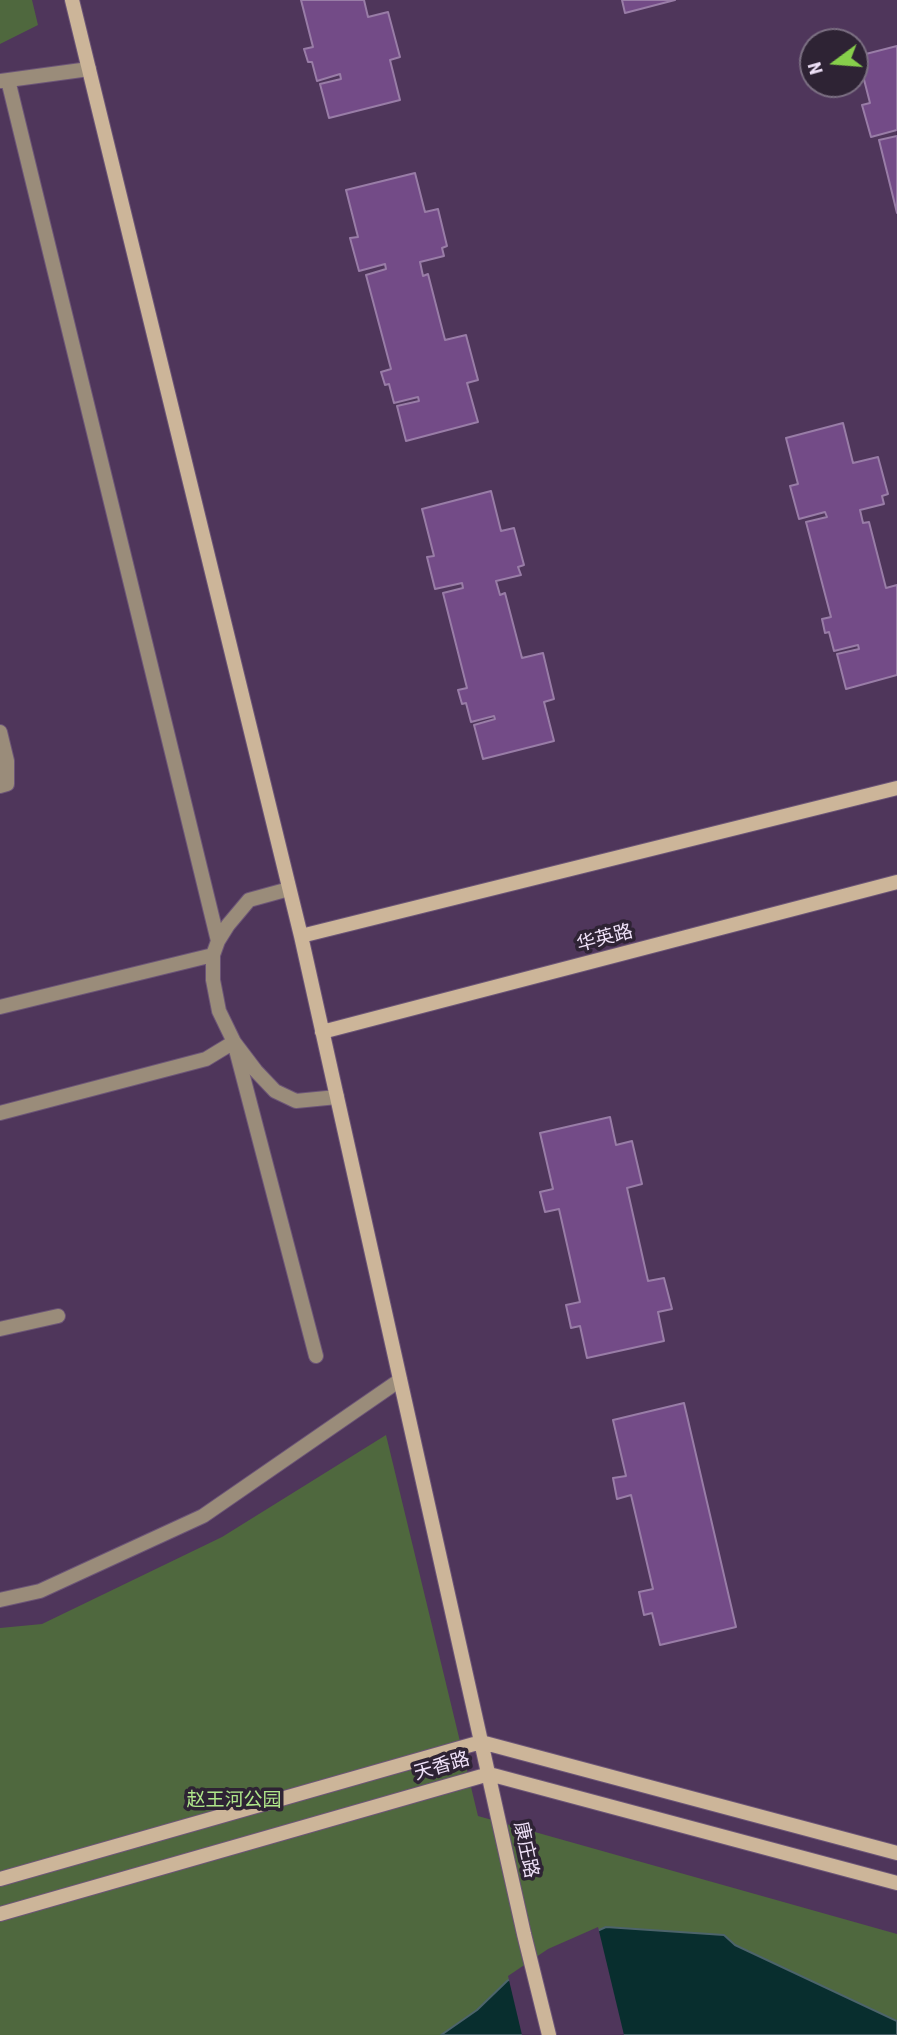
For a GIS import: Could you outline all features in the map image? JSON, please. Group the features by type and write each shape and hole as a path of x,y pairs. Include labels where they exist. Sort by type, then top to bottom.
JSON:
{"main road":[{"name":"康庄路","path":"72,0 301,936 524,1934 549,2035"},
{"path":"301,936 897,788"},
{"name":"华英路","path":"322,1032 897,882"},
{"name":"天香路","path":"0,1879 481,1742 897,1853"},
{"name":"天香路","path":"0,1914 489,1774 897,1884"}],"lane":[{"path":"89,69 4,81 215,948 213,980 219,1010 234,1042 316,1356"},
{"path":"0,732 7,761 7,783 0,786"},
{"path":"0,1007 215,948 228,925 249,900 289,889"},
{"path":"234,1042 275,1091 296,1101 337,1097"},
{"path":"0,1113 206,1059 234,1042"},
{"path":"0,1329 58,1316"},
{"path":"0,1600 40,1591 203,1516 400,1380"}],"green space":[{"path":"0,0 32,0 38,25 0,44"},
{"name":"赵王河公园","path":"386,1435 478,1816 897,1934 897,2035 0,2035 0,1628 42,1624 222,1537"}],"shaded area":[{"path":"606,1927 724,1935 735,1945 897,2021 897,2035 441,2035 477,2010 507,1981 550,1952"}],"pier":[{"path":"598,1927 624,2035 522,2035 508,1976 548,1949"}],"building":[{"path":"301,0 364,0 368,17 388,12 400,57 390,60 400,100 329,118 320,84 341,79 340,74 317,81 312,62 308,62 304,49 313,47"},
{"path":"622,0 675,0 625,13"},
{"path":"897,46 897,130 871,137 862,105 870,103 869,53"},
{"path":"897,136 897,213 879,140"},
{"path":"415,173 425,212 438,209 447,246 442,248 444,256 420,262 423,276 428,274 445,340 466,335 478,380 467,383 478,422 406,441 397,406 419,401 418,397 394,403 389,384 385,385 381,372 391,369 366,275 386,269 385,264 359,271 350,238 358,237 346,190"},
{"path":"843,423 853,463 878,457 888,494 882,496 884,504 860,510 863,523 869,522 886,588 897,585 897,675 846,689 837,654 859,649 858,645 834,651 829,632 825,633 822,619 831,617 806,522 827,517 825,512 799,519 790,486 798,484 786,438"},
{"path":"491,491 501,531 514,528 524,565 518,567 521,575 496,581 500,595 505,593 522,658 543,653 554,699 544,702 554,741 483,759 474,725 495,719 494,716 471,722 466,703 462,704 458,690 467,688 443,593 463,588 462,583 435,589 427,557 434,556 422,509"},
{"path":"610,1117 616,1145 632,1141 642,1184 627,1188 648,1281 664,1278 672,1309 658,1312 664,1341 587,1358 580,1326 571,1328 566,1305 580,1302 559,1209 545,1212 540,1192 553,1189 540,1133"},
{"path":"684,1403 736,1627 660,1645 652,1613 644,1615 639,1592 653,1589 631,1495 617,1499 613,1478 626,1476 613,1420"}]}
